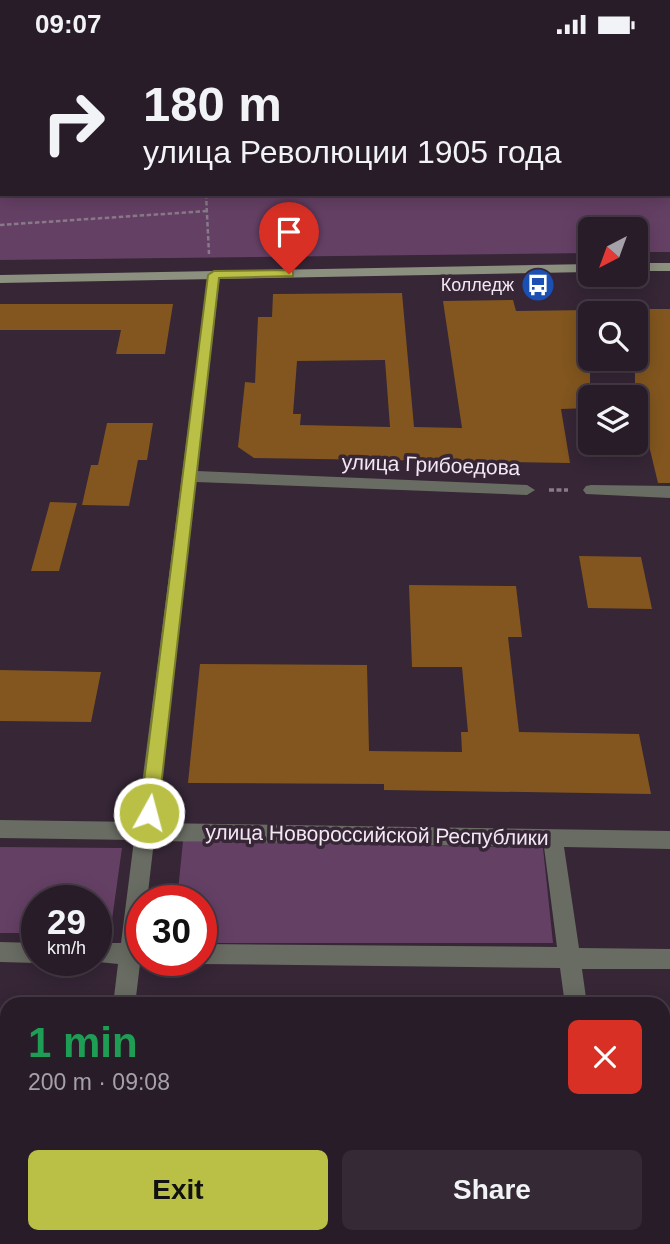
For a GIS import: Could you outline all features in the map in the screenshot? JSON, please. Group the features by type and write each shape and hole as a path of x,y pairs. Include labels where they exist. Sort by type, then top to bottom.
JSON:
{"street":[{"path":"648,267 670,267"},
{"path":"0,279 578,268"},
{"path":"143,885 214,275"},
{"name":"улица Грибоедова","path":"190,476 527,490"},
{"path":"591,490 670,492"},
{"name":"улица Новороссийской Республики","path":"0,829 670,840"},
{"path":"553,838 575,997"},
{"path":"0,952 21,953"},
{"path":"217,954 670,958"},
{"path":"126,997 131,976"}],"path":[{"path":"206,196 209,254"},
{"path":"0,225 208,211"},
{"name":"улица Грибоедова","path":"527,490 591,490"}],"shaded area":[{"path":"0,196 670,196 670,252 648,252 648,217 578,217 578,253 0,260"},
{"path":"183,841 543,848 553,943 217,943 217,885 179,885"},
{"path":"0,847 122,848 112,920 112,885 21,885 21,933 0,933"}],"building":[{"path":"402,293 414,427 462,428 443,301 513,300 516,311 578,310 578,371 590,371 590,385 578,385 578,408 561,409 570,463 254,458 238,447 245,382 255,383 258,317 272,317 273,294","holes":["385,360 390,427 300,425 301,414 293,414 297,361"]},
{"path":"0,304 173,304 165,354 116,354 121,330 0,330"},
{"path":"648,309 670,309 670,483 658,483 648,441 648,385 635,385 635,371 648,371"},
{"path":"107,423 153,423 147,460 138,460 129,506 82,505 91,465 98,465"},
{"path":"50,502 77,503 59,571 31,571"},
{"path":"579,556 641,557 652,609 588,608"},
{"path":"409,585 516,586 522,637 508,637 519,732 639,734 651,794 384,790 384,784 188,783 200,664 367,665 369,751 462,752 461,732 468,732 462,667 412,667"},
{"path":"0,670 101,672 91,722 0,721"}],"place":[{"name":"Колледж","path":"538,285"}],"route":[{"path":"149,813 214,275 289,274"}]}
